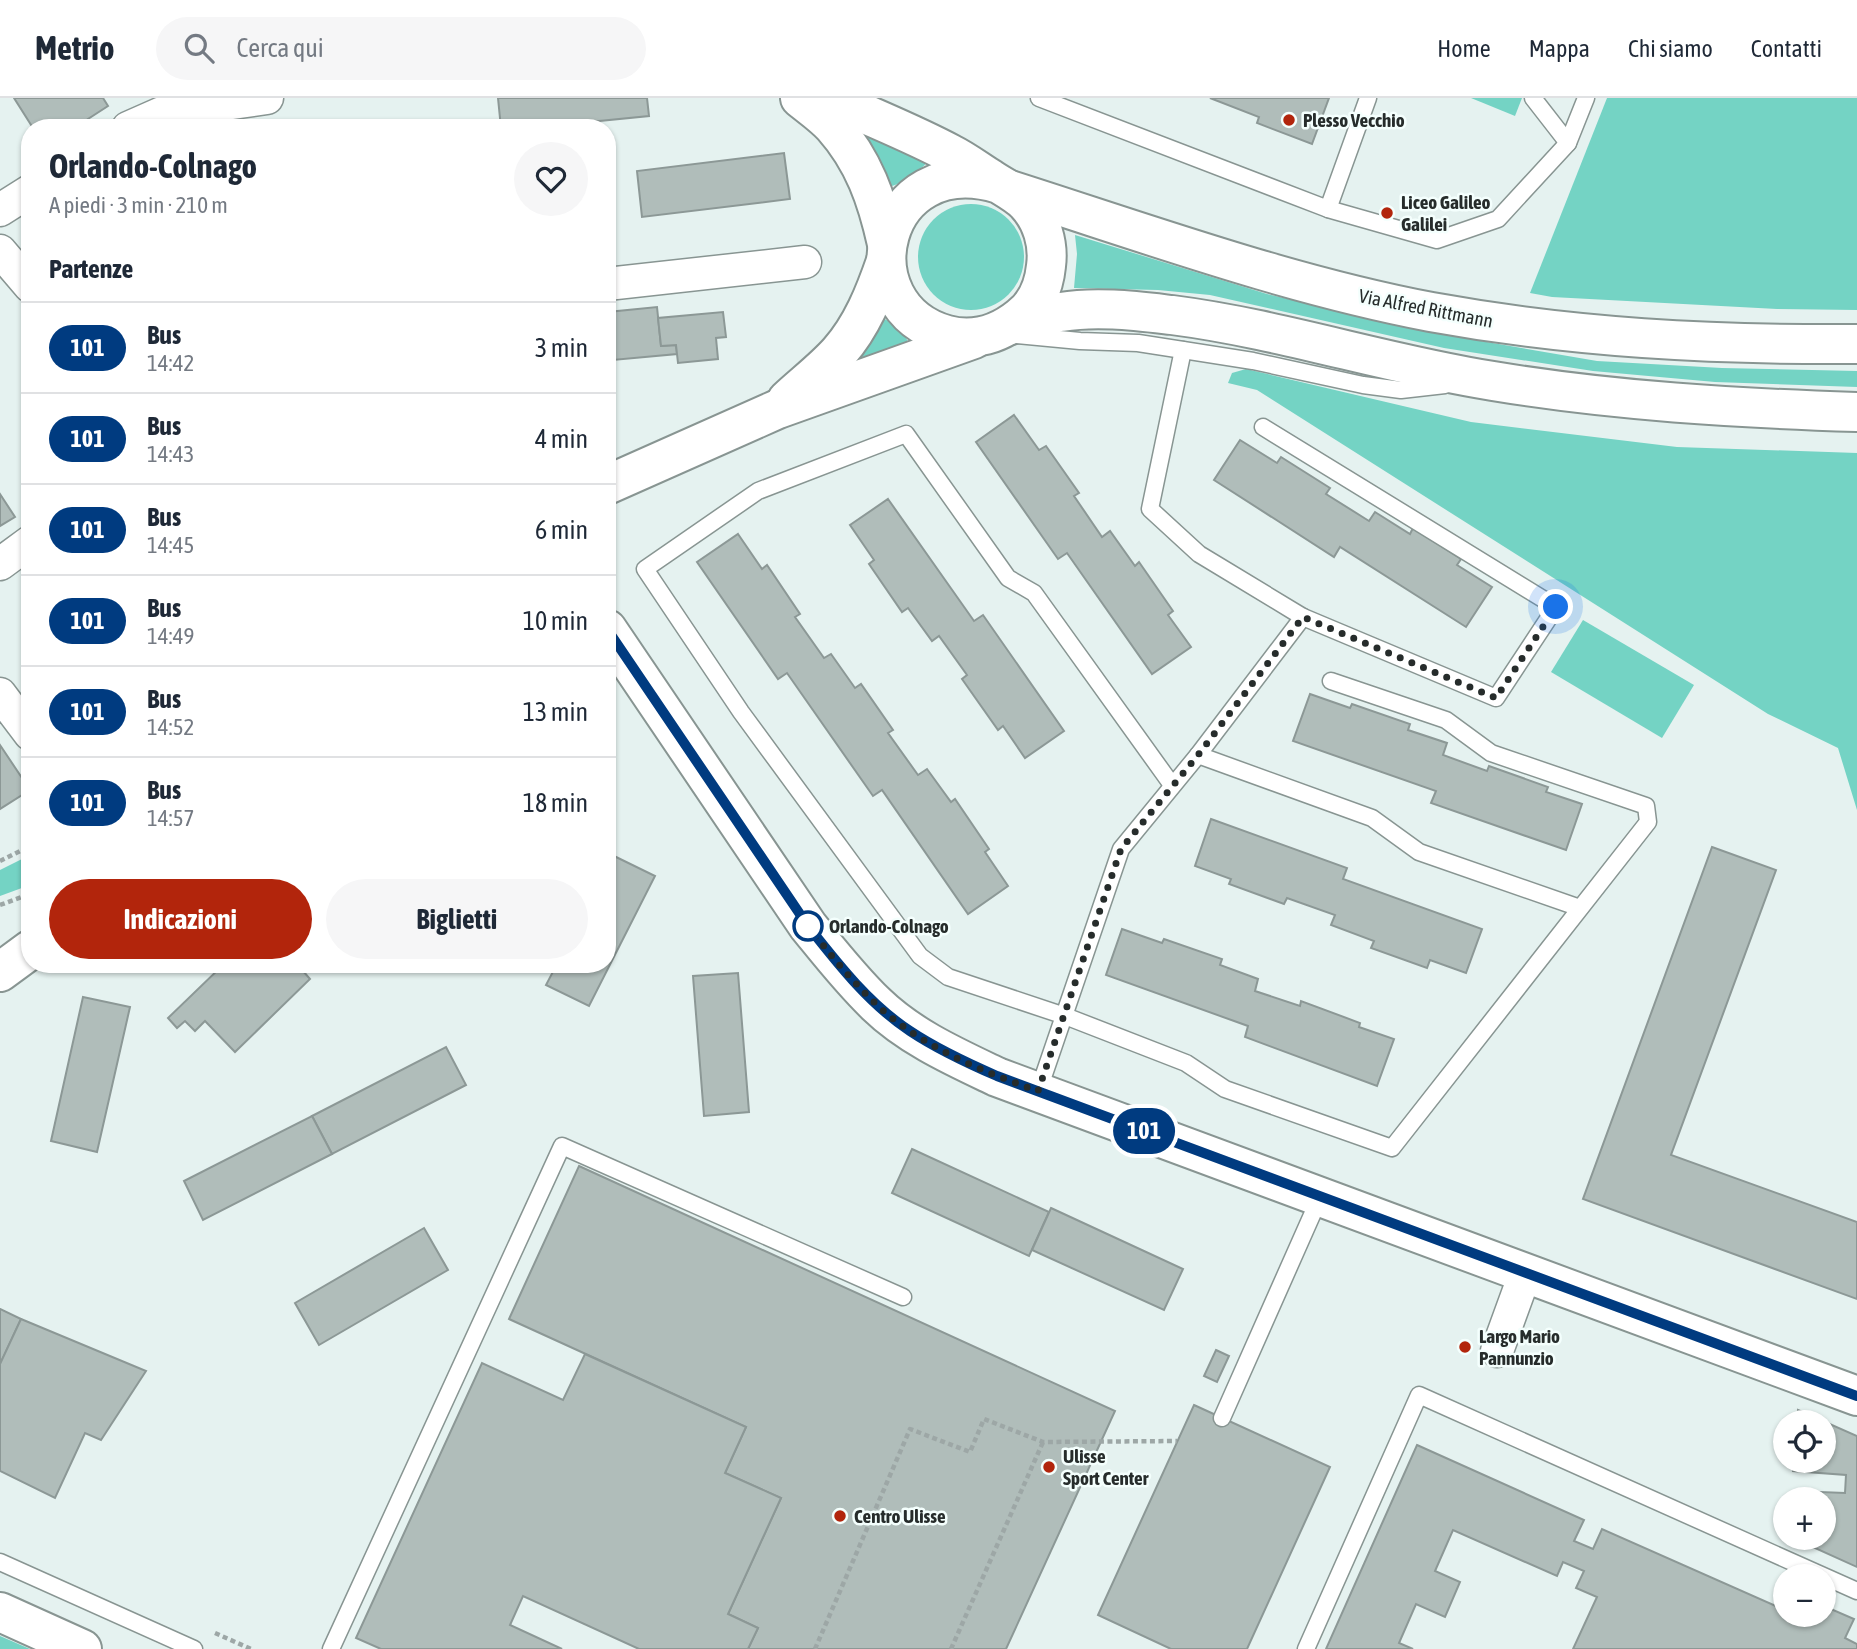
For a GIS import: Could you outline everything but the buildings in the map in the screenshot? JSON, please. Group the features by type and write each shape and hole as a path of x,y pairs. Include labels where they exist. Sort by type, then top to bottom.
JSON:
{"main road":[{"path":"800,98 832,125 863,170 878,202 890,283 900,303 915,320 934,331 957,337 996,332 1026,313 1038,296 1045,278 1048,257 1045,237 1038,219 1026,202 951,153 830,98"},
{"path":"778,409 839,352 859,323 875,295 893,224 904,206 919,192 958,177 979,178 1004,187"},
{"name":"Via Alfred Rittmann","path":"1004,187 1205,253 1430,312 1609,337 1770,344 1857,344"},
{"path":"616,481 778,409 996,332 1060,312 1085,309 1148,312 1245,327 1491,381 1672,404 1857,412"},
{"path":"616,642 808,926 842,969 877,1006 910,1031 965,1062 1038,1091 1857,1396"},
{"path":"0,972 21,957"},
{"path":"0,1612 82,1649"}],"street":[{"path":"161,113 267,98"},
{"path":"0,209 21,196"},
{"path":"0,250 21,249"},
{"path":"0,250 21,275"},
{"path":"616,283 805,262"},
{"path":"0,564 21,549"},
{"path":"0,694 21,722"},
{"path":"1497,1350 1525,1273"}],"lane":[{"path":"1040,98 1328,209 1437,240 1498,219 1568,143 1586,98"},
{"path":"1328,209 1368,98"},
{"path":"1533,98 1568,143"},
{"path":"996,332 1046,339 1138,343 1183,349 1363,385 1401,390 1491,381"},
{"path":"1183,349 1150,509 1199,554 1303,617 1496,698 1556,607 1263,427"},
{"path":"1172,785 1034,593 1008,578 906,434 758,491 645,569 741,712 920,956 948,977 1065,1016 1186,1063 1225,1089 1392,1149 1648,822 1646,806 1491,753 1446,720 1331,681"},
{"path":"1038,1091 1121,849 1198,755 1303,617"},
{"path":"1198,755 1372,818 1419,852 1580,908"},
{"path":"331,1649 562,1146 902,1297"},
{"path":"1222,1418 1320,1197"},
{"path":"1306,1649 1419,1395 1857,1591"},
{"path":"0,1562 194,1649"}],"path":[{"path":"0,861 21,850"},
{"path":"0,905 21,897"},
{"path":"815,1649 910,1429 970,1452 984,1419 1043,1442 1177,1441"},
{"path":"951,1649 1043,1442"}],"green space":[{"path":"1471,98 1522,98 1515,116"},
{"path":"1607,98 1857,98 1857,310 1777,309 1552,297 1530,293"},
{"path":"861,129 929,160 912,176 891,186"},
{"path":"971,204 991,208 1009,219 1020,237 1024,257 1020,277 1009,295 991,306 971,310 951,306 933,295 922,277 918,257 922,237 933,219 951,208"},
{"path":"1075,235 1267,294 1429,332 1597,361 1722,368 1857,371 1857,387 1715,382 1593,371 1444,348 1210,295 1158,290 1074,288 1077,254"},
{"path":"882,318 898,328 909,344 856,368 852,357"},
{"path":"1246,369 1471,422 1677,447 1857,453 1857,810 1838,748 1768,714 1257,390 1228,383 1232,373"},
{"path":"1583,620 1694,685 1662,738 1551,672"},
{"path":"21,860 21,888 0,896 0,870"},
{"path":"0,1636 30,1649 0,1649"}],"bus line":[{"name":"101","path":"616,642 808,926 842,969 877,1006 910,1031 997,1076 1857,1396"}],"place":[{"name":"Plesso Vecchio","path":"1289,120"},
{"name":"Liceo Galileo Galilei","path":"1387,213"},
{"name":"Orlando-Colnago","path":"808,926"},
{"name":"Largo Mario Pannunzio","path":"1465,1347"},
{"name":"Ulisse Sport Center","path":"1049,1467"},
{"name":"Centro Ulisse","path":"840,1516"}],"route":[{"path":"808,926 842,969 877,1006 910,1031 954,1056 1038,1091 1121,849 1198,755 1303,617 1496,698 1556,607"}]}
